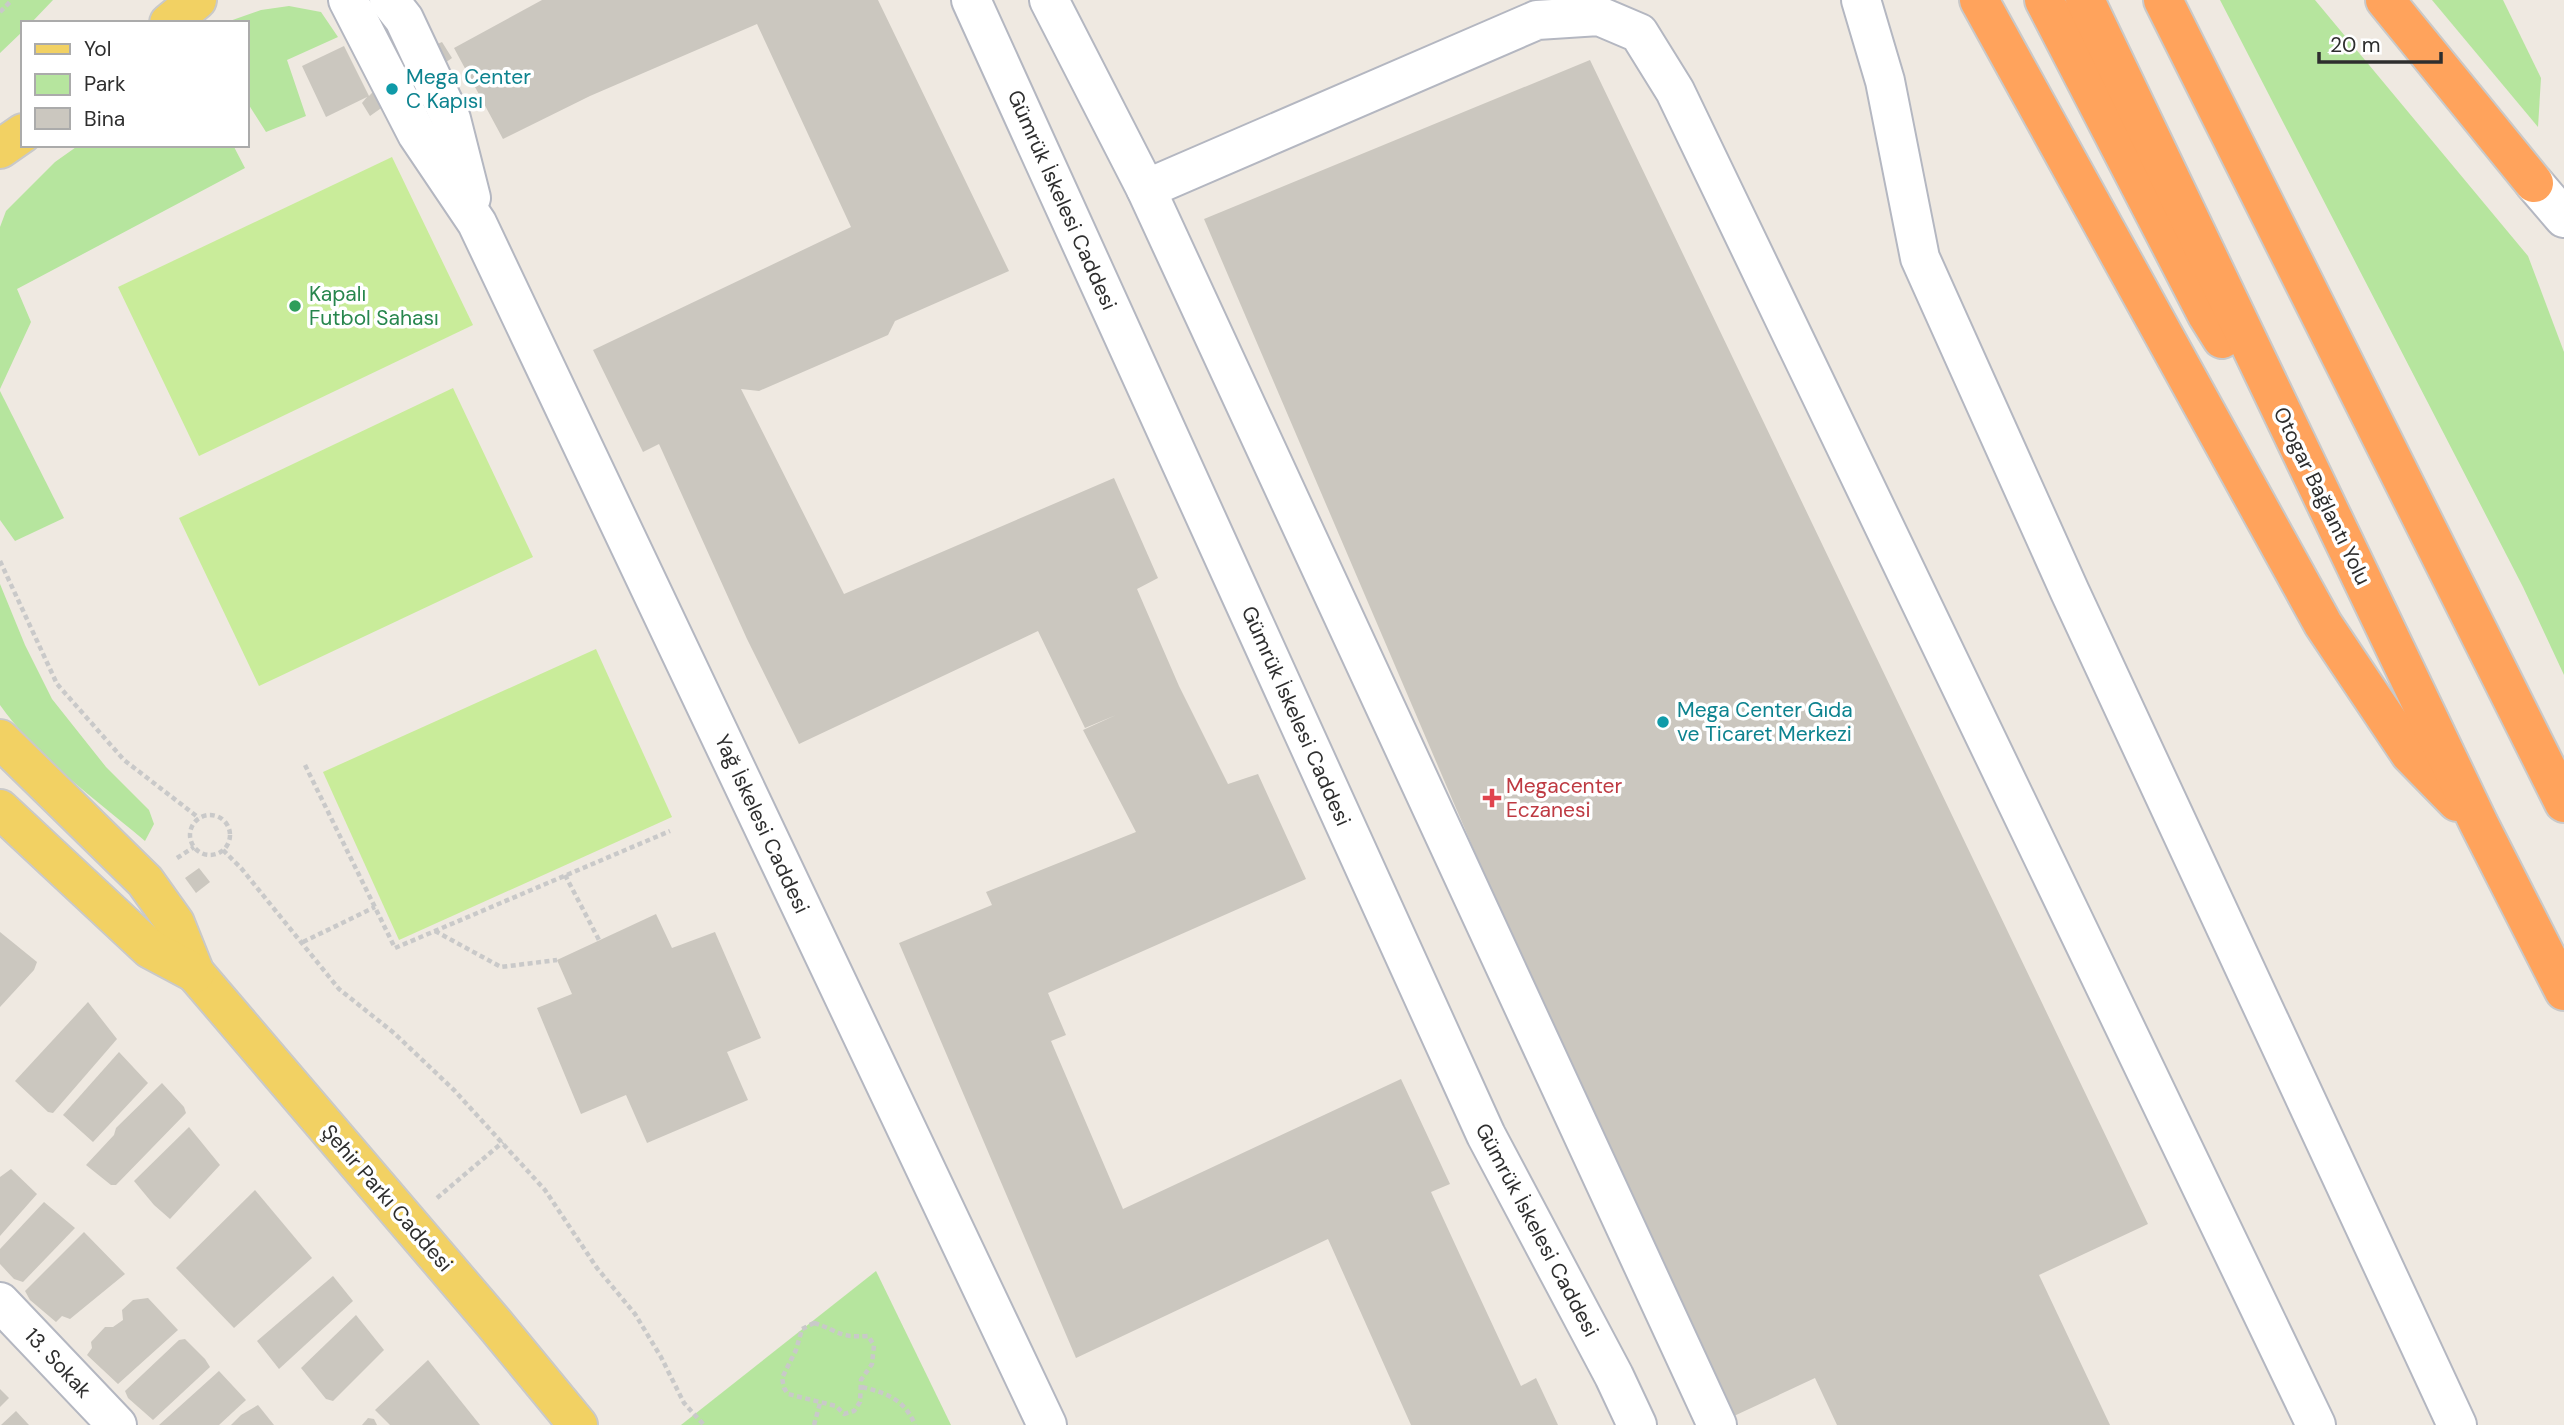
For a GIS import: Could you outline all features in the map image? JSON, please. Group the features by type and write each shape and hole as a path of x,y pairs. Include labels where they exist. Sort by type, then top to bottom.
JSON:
{"highway":[{"path":"1979,0 2141,295 2201,398 2323,624 2410,754 2479,824"},
{"path":"2044,0 2207,315 2244,372 2288,424"},
{"name":"Otogar Bağlantı Yolu","path":"2085,0 2479,824 2564,990"},
{"path":"2163,0 2564,803"},
{"path":"2385,0 2534,183"}],"main road":[{"path":"171,21 197,0"},
{"path":"0,149 21,134"},
{"name":"Şehir Parkı Caddesi","path":"0,738 145,881 175,923 195,974 575,1424"},
{"name":"Şehir Parkı Caddesi","path":"0,809 150,949 195,974"}],"street":[{"path":"348,0 417,134 477,223"},
{"path":"389,0 404,19 451,119 477,223"},
{"name":"Gümrük İskelesi Caddesi","path":"971,0 1486,1135 1614,1376 1637,1425"},
{"path":"1049,0 1146,189 1717,1425"},
{"path":"1861,0 1885,80 1920,258 2076,605 2457,1425"},
{"path":"1146,189 1537,20 1599,16 1639,33 1675,91 2316,1425"},
{"path":"2534,183 2564,218"},
{"name":"Yağ İskelesi Caddesi","path":"477,223 1046,1425"},
{"name":"13. Sokak","path":"0,1301 117,1425"}],"path":[{"path":"0,12 12,0"},
{"path":"0,561 57,684 124,760 199,818"},
{"path":"305,765 395,948 670,831"},
{"path":"212,814 219,816 229,825 230,839 223,850 211,855 194,847 191,828 199,818 212,814"},
{"path":"223,850 303,942 339,989 394,1033 454,1090 545,1190 597,1268 635,1314 684,1403 704,1425"},
{"path":"565,875 599,940"},
{"path":"303,942 375,907"},
{"path":"435,931 501,967 556,960"},
{"path":"407,1222 503,1142"},
{"path":"814,1323 839,1335 868,1336 874,1345 872,1364 861,1380 862,1387 860,1402 854,1411 844,1414 836,1406 788,1394 782,1378 796,1350 802,1329 814,1323"},
{"path":"862,1387 896,1398 911,1414 915,1425"},
{"path":"814,1425 820,1403"}],"green space":[{"path":"0,0 53,0 33,21 21,21 21,33 0,53"},
{"path":"2220,0 2315,0 2528,256 2564,352 2564,675 2523,587"},
{"path":"2432,0 2503,0 2541,78 2538,127"},
{"path":"289,6 321,12 338,37 287,60 306,116 266,132 248,104 248,21 230,21 261,10"},
{"path":"76,147 234,147 245,168 17,289 31,322 0,389 0,227 6,211 55,162"},
{"name":"Kapalı Futbol Sahası","path":"392,157 473,325 199,456 118,287"},
{"path":"453,388 533,557 259,686 179,518"},
{"path":"0,391 64,518 15,541 0,520"},
{"path":"0,584 25,645 52,699 106,767 149,810 154,824 145,841 49,760 0,705"},
{"path":"596,649 672,817 399,940 323,772"},
{"path":"876,1271 951,1425 681,1425"}],"building":[{"path":"542,0 878,0 1009,271 895,321 888,335 759,391 741,389 844,594 1114,478 1158,578 1137,589 1179,686 1228,784 1258,774 1306,879 1048,993 1066,1035 1051,1041 1123,1209 1401,1079 1450,1184 1431,1192 1521,1386 1536,1378 1558,1425 1411,1425 1328,1239 1076,1358 899,943 992,905 986,892 1136,832 1083,730 1116,715 1085,728 1038,631 799,744 747,639 659,444 643,452 593,350 851,227 757,24 590,96 503,139 454,48"},
{"path":"442,42 452,58 370,116 362,103 367,97 326,117 302,66 344,46 369,96 401,63"},
{"name":"Mega Center Gıda ve Ticaret Merkezi","path":"1590,60 2148,1224 2039,1275 2110,1425 1837,1425 1815,1378 1719,1423 1204,219"},
{"path":"199,868 210,882 196,893 185,878"},
{"path":"656,914 672,948 715,932 761,1038 727,1052 748,1100 647,1143 626,1095 581,1114 537,1008 572,994 557,960"},
{"path":"0,932 37,962 34,970 0,1007"},
{"path":"88,1002 117,1039 53,1113 48,1112 15,1081"},
{"path":"119,1052 148,1083 93,1142 63,1115"},
{"path":"162,1083 184,1107 186,1113 116,1185 111,1185 86,1165 114,1135 116,1128"},
{"path":"189,1127 220,1165 170,1219 134,1181"},
{"path":"11,1169 37,1194 0,1236 0,1177"},
{"path":"255,1190 312,1258 234,1328 176,1268"},
{"path":"44,1202 75,1228 23,1282 14,1279 0,1264 0,1249"},
{"path":"84,1232 125,1274 70,1319 62,1316 56,1322 30,1300 25,1291"},
{"path":"333,1276 353,1301 279,1369 257,1341"},
{"path":"148,1298 178,1330 118,1384 87,1355 92,1348 91,1342 105,1327 113,1327 123,1320 122,1310 133,1300"},
{"path":"356,1315 384,1350 333,1401 326,1399 301,1368"},
{"path":"185,1339 210,1367 153,1420 128,1398 125,1391 179,1340"},
{"path":"428,1360 480,1425 390,1425 375,1410"},
{"path":"219,1371 246,1400 219,1425 159,1425"},
{"path":"0,1389 9,1398 0,1407"},
{"path":"258,1405 274,1425 231,1425 241,1415"},
{"path":"16,1411 29,1425 1,1425"},
{"path":"368,1418 374,1419 377,1425 362,1425"}],"place":[{"name":"Mega Center C Kapısı","path":"392,89"},
{"name":"Kapalı Futbol Sahası","path":"295,306"},
{"name":"Mega Center Gıda ve Ticaret Merkezi","path":"1663,722"},
{"name":"Megacenter Eczanesi","path":"1492,798"}]}
